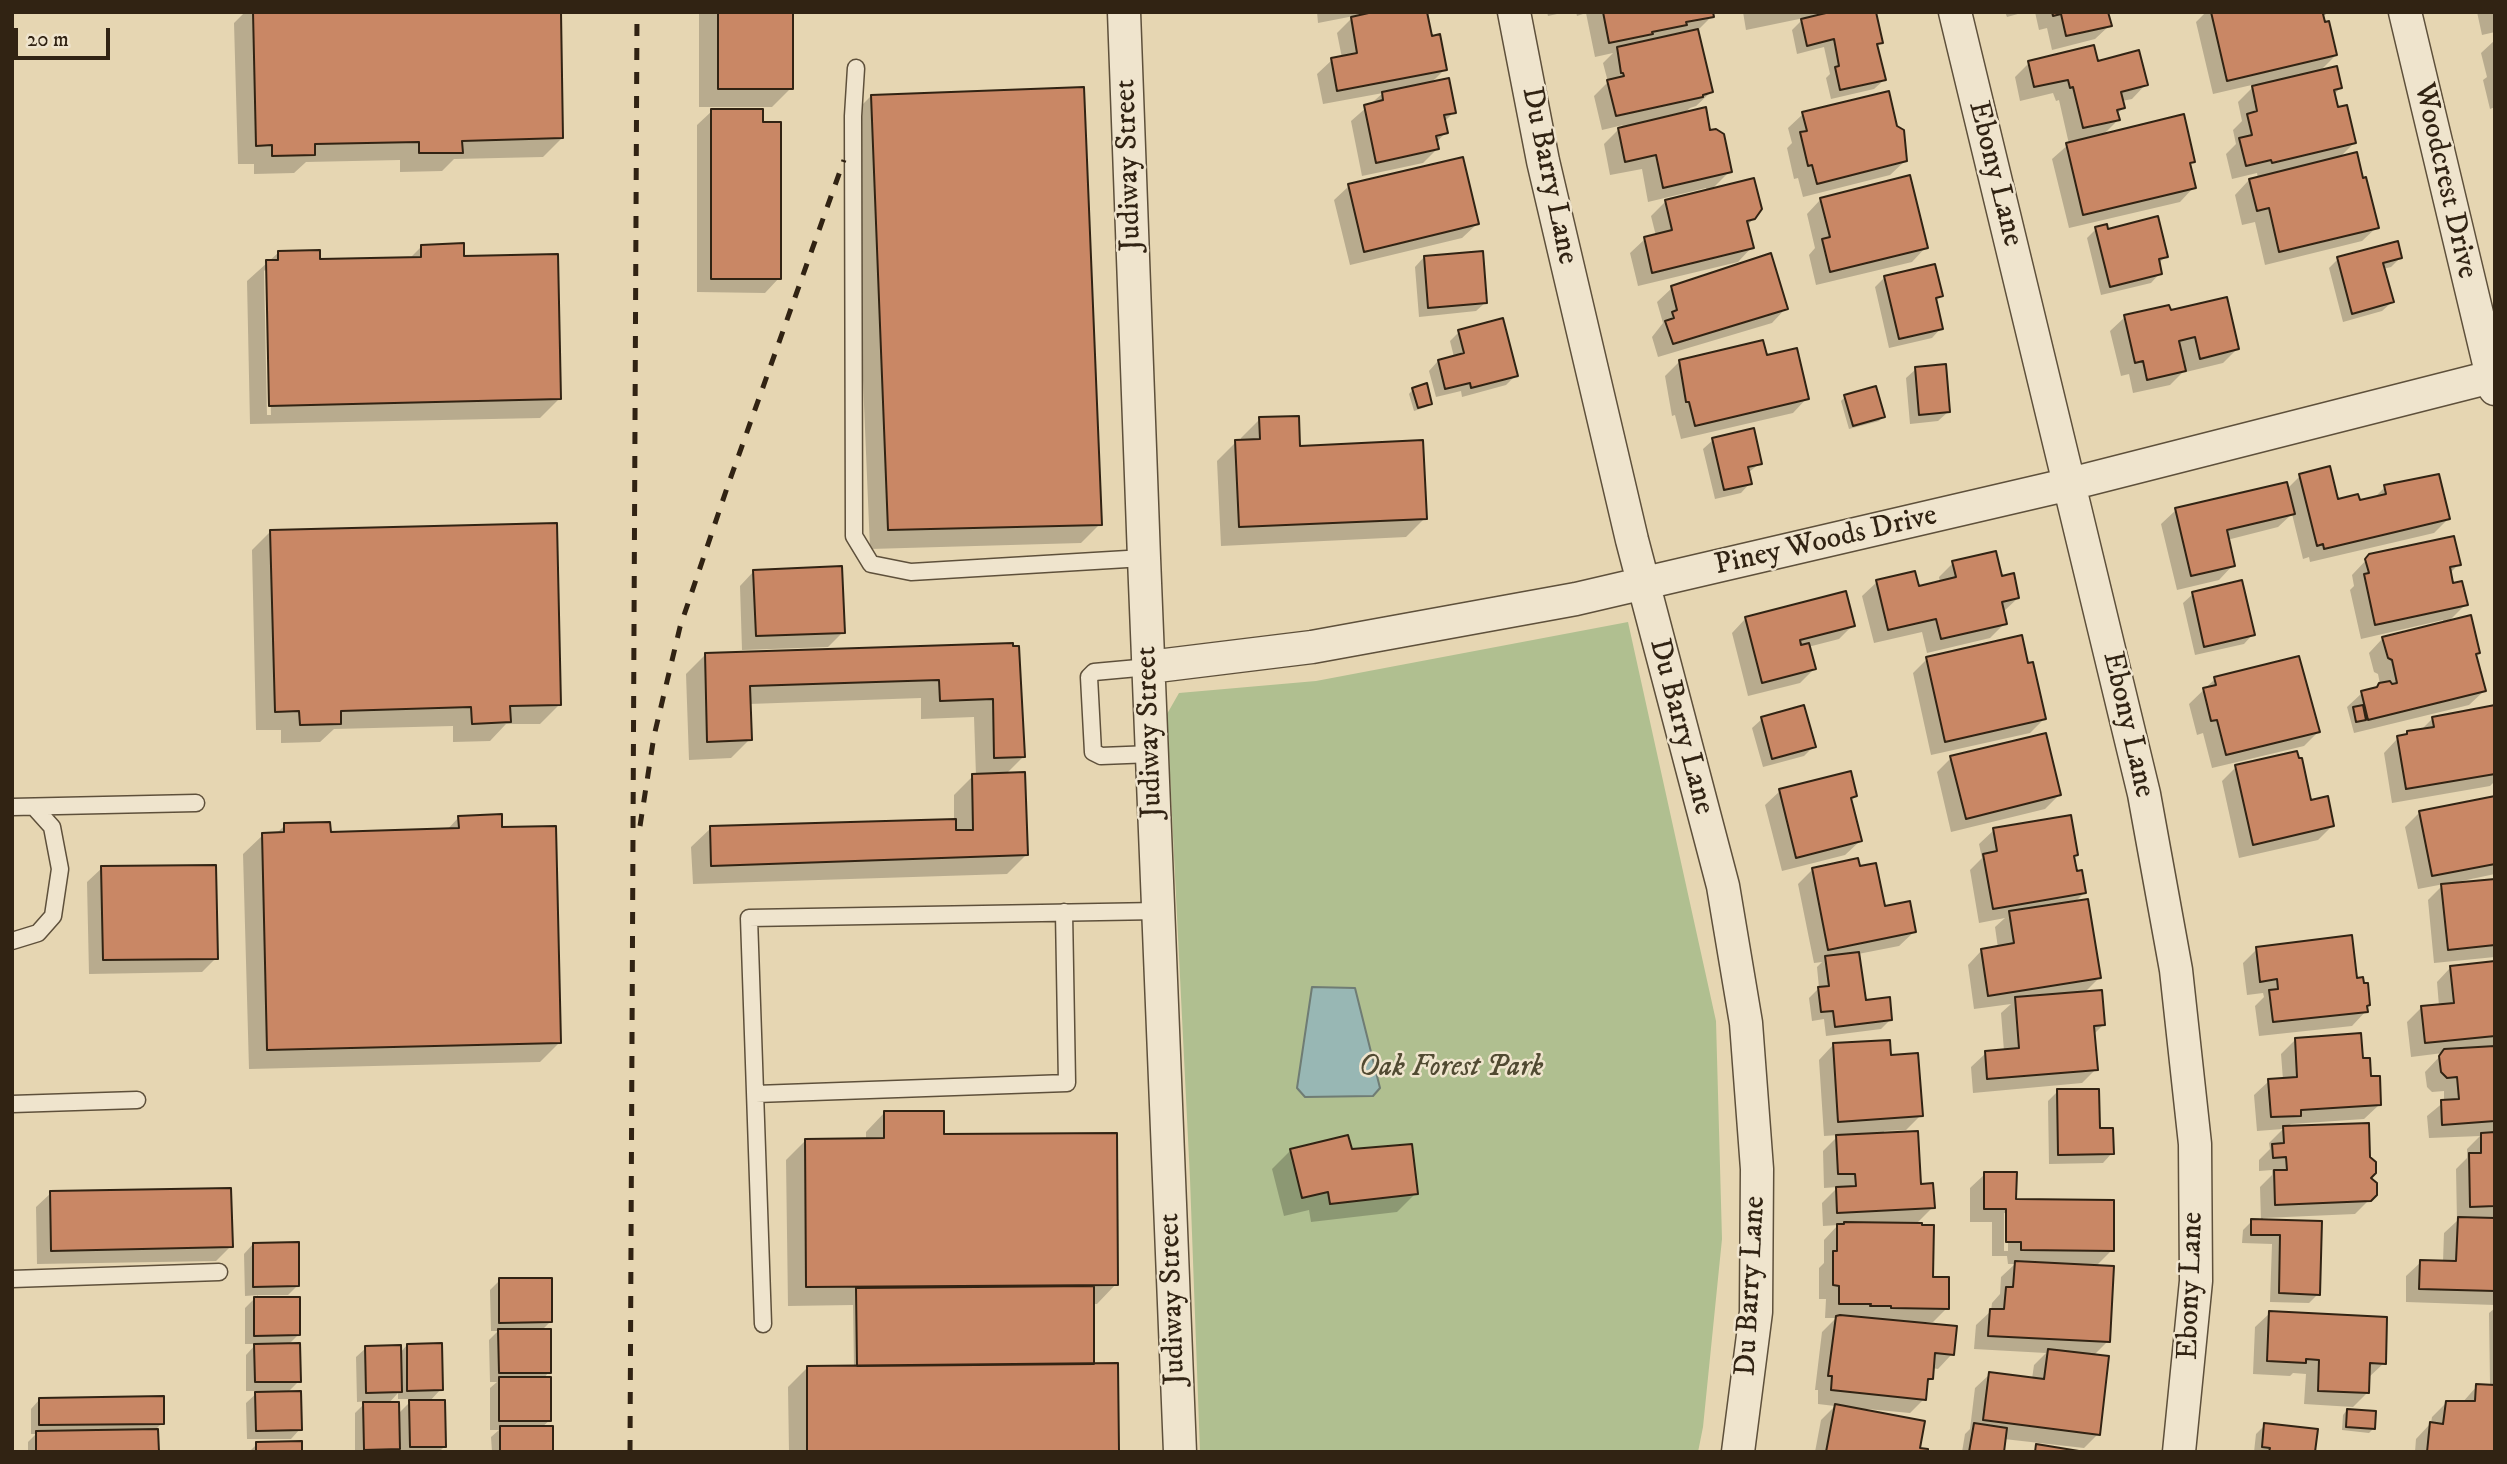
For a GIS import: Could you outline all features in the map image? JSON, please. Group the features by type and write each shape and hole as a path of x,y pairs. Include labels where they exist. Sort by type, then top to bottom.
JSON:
{"street":[{"name":"Judiway Street","path":"1124,12 1180,1452"},
{"name":"Du Barry Lane","path":"1514,12 1543,161 1643,584 1723,886 1746,1023 1758,1169 1756,1312 1738,1452"},
{"name":"Ebony Lane","path":"1955,12 2144,794 2176,970 2194,1144 2196,1281 2179,1452"},
{"name":"Woodcrest Drive","path":"2405,12 2494,381"},
{"name":"Piney Woods Drive","path":"1149,667 1312,648 1643,584 2494,381"}],"lane":[{"path":"856,68 853,116 854,536 871,564 911,572 1144,558"},
{"path":"1149,667 1094,672 1089,677 1093,752 1101,756 1152,754"},
{"path":"12,807 196,803"},
{"path":"12,941 38,933 53,916 60,869 52,827 34,807"},
{"path":"764,1324 750,918 1158,911"},
{"path":"756,1094 1067,1083 1064,912"},
{"path":"12,1104 137,1100"},
{"path":"12,1279 219,1272"}],"green space":[{"name":"Oak Forest Park","path":"1628,622 1716,1021 1722,1239 1703,1427 1698,1452 1200,1452 1190,1179 1167,714 1179,693 1316,681"}],"water":[{"path":"1312,987 1355,988 1380,1088 1373,1096 1305,1097 1297,1088"}],"building":[{"path":"253,12 561,12 563,138 462,141 463,153 419,153 419,142 315,144 315,155 272,156 272,145 256,146"},
{"path":"718,12 793,12 793,89 718,89"},
{"path":"1373,12 1427,12 1432,36 1440,34 1447,70 1337,91 1331,58 1357,53 1351,17"},
{"path":"1603,12 1713,12 1714,17 1609,43"},
{"path":"1830,12 1876,12 1883,43 1877,44 1886,80 1840,90 1835,67 1839,66 1834,39 1807,46 1801,19"},
{"path":"2052,12 2108,12 2112,26 2066,36 2061,14 2053,16"},
{"path":"2211,12 2328,12 2323,14 2325,22 2329,21 2337,55 2227,81"},
{"path":"1698,29 1713,92 1703,97 1616,116 1607,80 1624,76 1621,73 1617,47"},
{"path":"2094,45 2098,61 2139,50 2148,85 2121,92 2125,108 2117,110 2120,120 2083,128 2073,87 2070,88 2068,80 2034,87 2028,61"},
{"path":"2337,66 2342,88 2334,90 2338,107 2347,105 2356,143 2272,163 2271,160 2246,166 2239,138 2252,135 2247,114 2257,111 2252,86"},
{"path":"1449,78 1456,113 1444,115 1448,133 1436,136 1439,149 1376,163 1364,105 1383,100 1382,92"},
{"path":"1084,87 1102,525 888,530 871,95"},
{"path":"1889,91 1897,126 1904,130 1907,161 1817,184 1812,165 1808,166 1800,132 1807,131 1802,112"},
{"path":"1706,107 1710,130 1716,129 1724,134 1732,172 1663,188 1656,155 1625,162 1618,128"},
{"path":"711,109 763,109 763,122 781,122 781,279 711,279"},
{"path":"2184,114 2195,162 2190,163 2196,188 2083,215 2066,143"},
{"path":"2357,152 2379,228 2279,252 2269,208 2257,211 2249,179"},
{"path":"1463,157 1479,224 1364,252 1348,184"},
{"path":"1910,175 1928,248 1830,272 1822,239 1830,237 1820,198"},
{"path":"1754,178 1762,209 1755,219 1747,221 1754,248 1652,273 1644,237 1672,230 1665,200"},
{"path":"2158,216 2168,257 2159,259 2162,274 2110,287 2095,227 2107,224 2108,229"},
{"path":"2398,241 2402,258 2383,263 2394,302 2352,314 2337,257"},
{"path":"464,243 464,256 558,254 561,399 269,406 266,260 278,260 278,251 320,250 320,259 421,257 421,245"},
{"path":"1483,251 1487,303 1428,308 1424,256"},
{"path":"1771,253 1788,309 1673,344 1665,321 1674,318 1672,312 1677,310 1671,286"},
{"path":"1935,264 1943,296 1936,298 1943,329 1899,339 1884,276"},
{"path":"2227,297 2239,349 2200,359 2195,337 2179,341 2186,371 2147,380 2143,361 2135,363 2124,315 2169,305 2171,310"},
{"path":"1503,318 1518,376 1471,388 1470,383 1445,389 1438,360 1464,353 1458,330"},
{"path":"1763,340 1767,355 1797,348 1809,399 1695,426 1689,402 1686,402 1679,360"},
{"path":"1946,364 1950,412 1919,415 1915,367"},
{"path":"1427,383 1432,404 1418,408 1412,388"},
{"path":"1876,386 1885,417 1853,426 1844,395"},
{"path":"1299,416 1300,446 1423,440 1427,519 1239,527 1235,440 1260,439 1259,417"},
{"path":"1754,428 1762,464 1748,467 1752,484 1724,490 1712,438"},
{"path":"2330,466 2338,499 2358,494 2360,500 2386,494 2384,485 2439,474 2450,519 2324,549 2323,544 2317,546 2299,474"},
{"path":"2287,482 2295,514 2227,530 2235,566 2191,576 2175,508"},
{"path":"557,523 561,705 510,706 511,722 472,724 471,707 341,711 341,724 300,725 299,711 275,712 270,530"},
{"path":"2454,536 2461,565 2450,567 2453,583 2462,581 2468,605 2375,625 2364,574 2369,573 2365,559 2369,554"},
{"path":"1996,551 2002,576 2014,573 2019,598 2002,602 2007,624 1941,639 1936,619 1888,630 1876,580 1915,571 1919,586 1956,577 1952,561"},
{"path":"842,566 845,633 756,636 753,570"},
{"path":"2242,580 2255,635 2204,647 2192,592"},
{"path":"1846,591 1855,626 1800,640 1801,645 1809,643 1816,669 1762,683 1745,617"},
{"path":"2471,615 2480,653 2476,654 2486,691 2368,720 2361,691 2377,687 2379,683 2397,683 2392,660 2388,658 2382,637"},
{"path":"2022,635 2028,663 2033,662 2046,719 1945,742 1926,657"},
{"path":"1013,643 1013,646 1019,646 1025,757 994,758 993,699 940,701 939,680 750,686 752,740 707,742 705,653"},
{"path":"2299,656 2320,732 2226,755 2217,720 2211,721 2203,688 2216,685 2214,677"},
{"path":"1804,705 1816,747 1772,759 1761,717"},
{"path":"2363,705 2366,720 2356,722 2353,707"},
{"path":"2495,705 2495,774 2406,789 2397,736 2407,734 2407,731 2434,727 2432,717"},
{"path":"2046,733 2061,795 1966,819 1950,756"},
{"path":"2297,751 2299,758 2302,758 2311,800 2328,796 2334,826 2253,845 2235,765"},
{"path":"1851,771 1857,796 1851,798 1862,841 1796,858 1779,789"},
{"path":"1025,772 1028,855 711,866 710,826 956,819 956,830 973,830 972,774"},
{"path":"2495,796 2495,864 2432,876 2419,811"},
{"path":"502,814 502,827 556,826 561,1043 267,1050 262,833 284,832 284,823 330,822 331,832 459,828 458,816"},
{"path":"2071,815 2078,855 2074,856 2077,871 2082,870 2086,893 1993,909 1983,854 1997,851 1993,828"},
{"path":"1858,858 1860,866 1876,863 1885,906 1910,901 1916,932 1828,950 1812,868"},
{"path":"216,865 218,959 103,960 101,866"},
{"path":"2495,879 2495,945 2448,950 2441,884"},
{"path":"2088,899 2101,978 1988,996 1981,949 2014,943 2009,911"},
{"path":"2352,935 2357,978 2363,977 2364,983 2368,983 2368,1012 2273,1022 2269,990 2278,989 2277,979 2260,982 2256,947"},
{"path":"1859,952 1866,1000 1890,997 1892,1020 1835,1027 1833,1011 1821,1012 1818,987 1829,986 1825,956"},
{"path":"2495,961 2495,1036 2425,1043 2421,1006 2454,1003 2450,966"},
{"path":"2102,990 2105,1025 2094,1026 2098,1070 1987,1079 1985,1051 2019,1048 2015,997"},
{"path":"2361,1033 2363,1058 2370,1058 2371,1076 2380,1076 2381,1105 2301,1110 2301,1116 2271,1117 2268,1079 2297,1077 2295,1038"},
{"path":"1890,1040 1891,1055 1918,1053 1923,1116 1838,1122 1833,1043"},
{"path":"2495,1046 2495,1121 2442,1125 2441,1100 2459,1099 2457,1077 2447,1078 2441,1072 2439,1056 2444,1049"},
{"path":"2057,1089 2099,1089 2100,1128 2113,1128 2114,1154 2058,1155"},
{"path":"884,1111 944,1111 944,1134 1117,1133 1118,1285 806,1287 805,1139 884,1138"},
{"path":"2369,1123 2370,1157 2376,1162 2376,1173 2371,1178 2377,1183 2377,1195 2371,1201 2275,1205 2274,1170 2287,1170 2286,1157 2273,1158 2272,1144 2284,1143 2283,1126"},
{"path":"1918,1131 1921,1184 1933,1183 1935,1208 1837,1213 1836,1187 1856,1186 1855,1174 1838,1174 1836,1135"},
{"path":"2495,1132 2495,1206 2470,1207 2469,1153 2481,1153 2481,1133"},
{"path":"1348,1135 1352,1149 1412,1144 1418,1194 1330,1204 1328,1192 1302,1198 1290,1149"},
{"path":"1984,1172 2017,1172 2016,1199 2114,1200 2114,1251 2021,1250 2021,1242 2006,1242 2006,1209 1984,1209"},
{"path":"231,1188 233,1247 51,1251 50,1191"},
{"path":"2458,1217 2495,1218 2495,1291 2419,1289 2420,1260 2456,1261"},
{"path":"2251,1219 2322,1221 2320,1295 2279,1293 2280,1235 2251,1235"},
{"path":"1837,1224 1934,1225 1933,1277 1949,1277 1949,1309 1839,1304 1839,1286 1833,1285 1833,1251 1837,1251"},
{"path":"299,1242 299,1286 253,1287 253,1243"},
{"path":"2015,1261 2114,1266 2110,1342 1988,1336 1990,1309 2004,1309 2006,1287 2013,1287"},
{"path":"499,1278 552,1278 552,1322 499,1323"},
{"path":"1094,1286 1094,1364 857,1366 856,1288"},
{"path":"254,1297 300,1297 300,1335 254,1336"},
{"path":"2269,1311 2387,1317 2386,1364 2370,1363 2369,1393 2318,1391 2319,1360 2306,1359 2306,1363 2267,1361"},
{"path":"1836,1316 1957,1326 1954,1355 1935,1353 1933,1379 1928,1379 1926,1400 1831,1390 1832,1376 1828,1376"},
{"path":"498,1329 551,1329 551,1373 499,1373"},
{"path":"300,1343 301,1382 255,1382 254,1344"},
{"path":"442,1343 443,1390 407,1391 407,1344"},
{"path":"401,1345 402,1392 366,1393 365,1346"},
{"path":"2048,1349 2109,1356 2100,1435 1983,1420 1989,1372 2044,1379"},
{"path":"1118,1363 1119,1452 807,1452 807,1366"},
{"path":"499,1377 551,1377 551,1421 499,1421"},
{"path":"2476,1384 2495,1385 2495,1452 2427,1452 2430,1422 2443,1424 2446,1401 2475,1401"},
{"path":"301,1391 302,1430 256,1431 255,1392"},
{"path":"164,1396 164,1424 39,1425 39,1398"},
{"path":"409,1400 445,1400 446,1447 410,1447"},
{"path":"363,1402 399,1402 400,1449 364,1450"},
{"path":"1835,1404 1925,1421 1920,1448 1928,1449 1928,1452 1826,1452"},
{"path":"2347,1409 2376,1411 2375,1429 2346,1427"},
{"path":"1974,1423 2007,1428 2004,1452 1969,1452"},
{"path":"2264,1423 2318,1429 2315,1452 2269,1452 2270,1448 2262,1447"},
{"path":"500,1426 553,1426 553,1452 500,1452"},
{"path":"158,1429 159,1452 36,1452 36,1431"},
{"path":"302,1441 302,1452 256,1452 256,1442"},
{"path":"2036,1444 2085,1452 2035,1452"}],"railway":[{"path":"630,1452 637,12"},
{"path":"640,826 654,736 680,627 844,160"}]}
